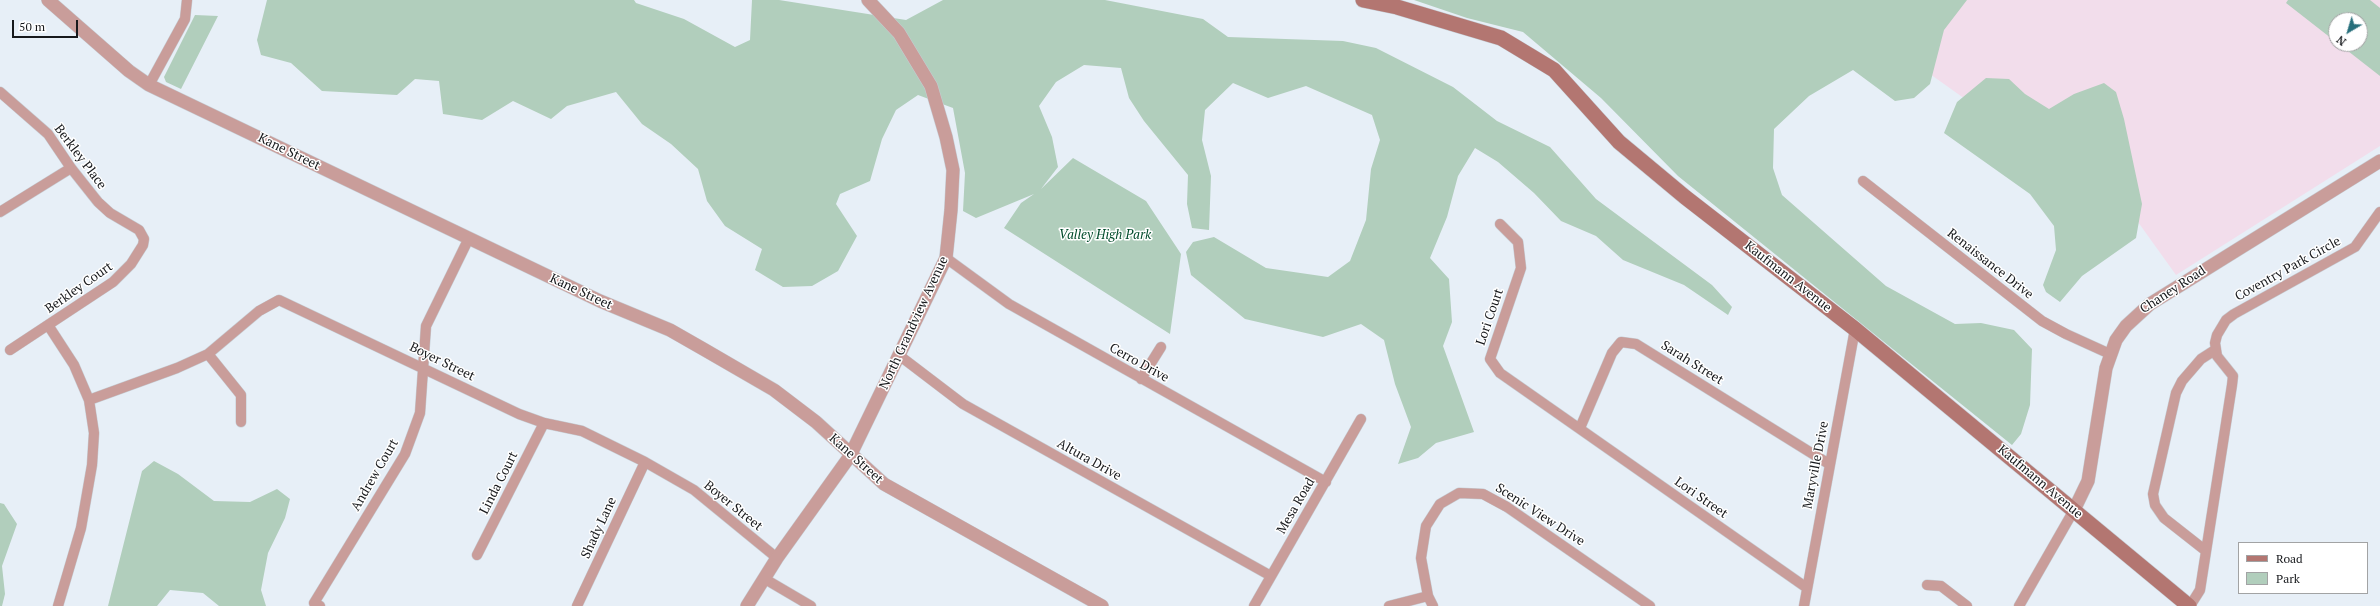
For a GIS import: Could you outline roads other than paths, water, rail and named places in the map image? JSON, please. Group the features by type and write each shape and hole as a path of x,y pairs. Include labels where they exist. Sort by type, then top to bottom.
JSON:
{"main road":[{"name":"Kaufmann Avenue","path":"1363,0 1397,7 1501,38 1554,70 1619,142 1685,197 1855,329 2190,606"}],"street":[{"name":"Kane Street","path":"48,0 129,71 149,85 600,301 676,333 774,390 816,422 850,456 884,484 1102,606"},
{"path":"149,85 185,19 187,0"},
{"name":"North Grandview Avenue","path":"747,606 777,558 850,456 900,356 946,258 953,170 938,108 931,86 899,33 868,0"},
{"name":"Berkley Place","path":"0,92 48,134 71,168 98,202 110,213 142,233"},
{"name":"Chaney Road","path":"2019,606 2074,510 2088,481 2106,368 2110,354 2126,326 2150,304 2380,161"},
{"path":"0,212 71,168"},
{"name":"Renaissance Drive","path":"1863,181 2042,321 2066,334 2110,354"},
{"name":"Coventry Park Circle","path":"2215,350 2217,335 2226,320 2234,314 2354,247 2380,212"},
{"name":"Lori Court","path":"1500,224 1518,242 1521,268 1490,359 1500,373 1580,428"},
{"name":"Berkley Court","path":"10,350 122,275 143,245 142,233"},
{"name":"Andrew Court","path":"317,604 405,454 420,413 426,326 468,238"},
{"name":"Cerro Drive","path":"946,258 1009,304 1326,482"},
{"name":"Boyer Street","path":"89,400 177,368 208,354 259,311 279,300 423,367 519,414 544,423 582,431 645,462 694,490 777,558"},
{"path":"48,325 74,365 89,400 94,433 92,465 81,528 58,606"},
{"name":"Maryville Drive","path":"1804,606 1855,329"},
{"name":"Sarah Street","path":"1580,428 1612,353 1621,342 1636,344 1829,464"},
{"path":"1141,379 1161,347"},
{"path":"2190,606 2200,590 2233,376 2223,365 2215,350 2201,359 2182,381 2176,393 2153,494 2155,505 2164,518 2206,551"},
{"path":"208,354 241,395 241,422"},
{"name":"Altura Drive","path":"900,356 963,404 1271,576"},
{"name":"Mesa Road","path":"1254,606 1361,420"},
{"name":"Linda Court","path":"477,555 544,423"},
{"name":"Lori Street","path":"1580,428 1807,588"},
{"name":"Shady Lane","path":"577,606 645,462"},
{"name":"Scenic View Drive","path":"1433,606 1428,596 1421,558 1426,526 1440,504 1459,493 1483,494 1507,506 1650,606"},
{"path":"765,579 811,606"},
{"path":"1928,585 1941,586 1967,606"},
{"path":"1389,606 1428,596"}],"park label":[{"name":"Valley High Park","path":"1105,235"}]}
